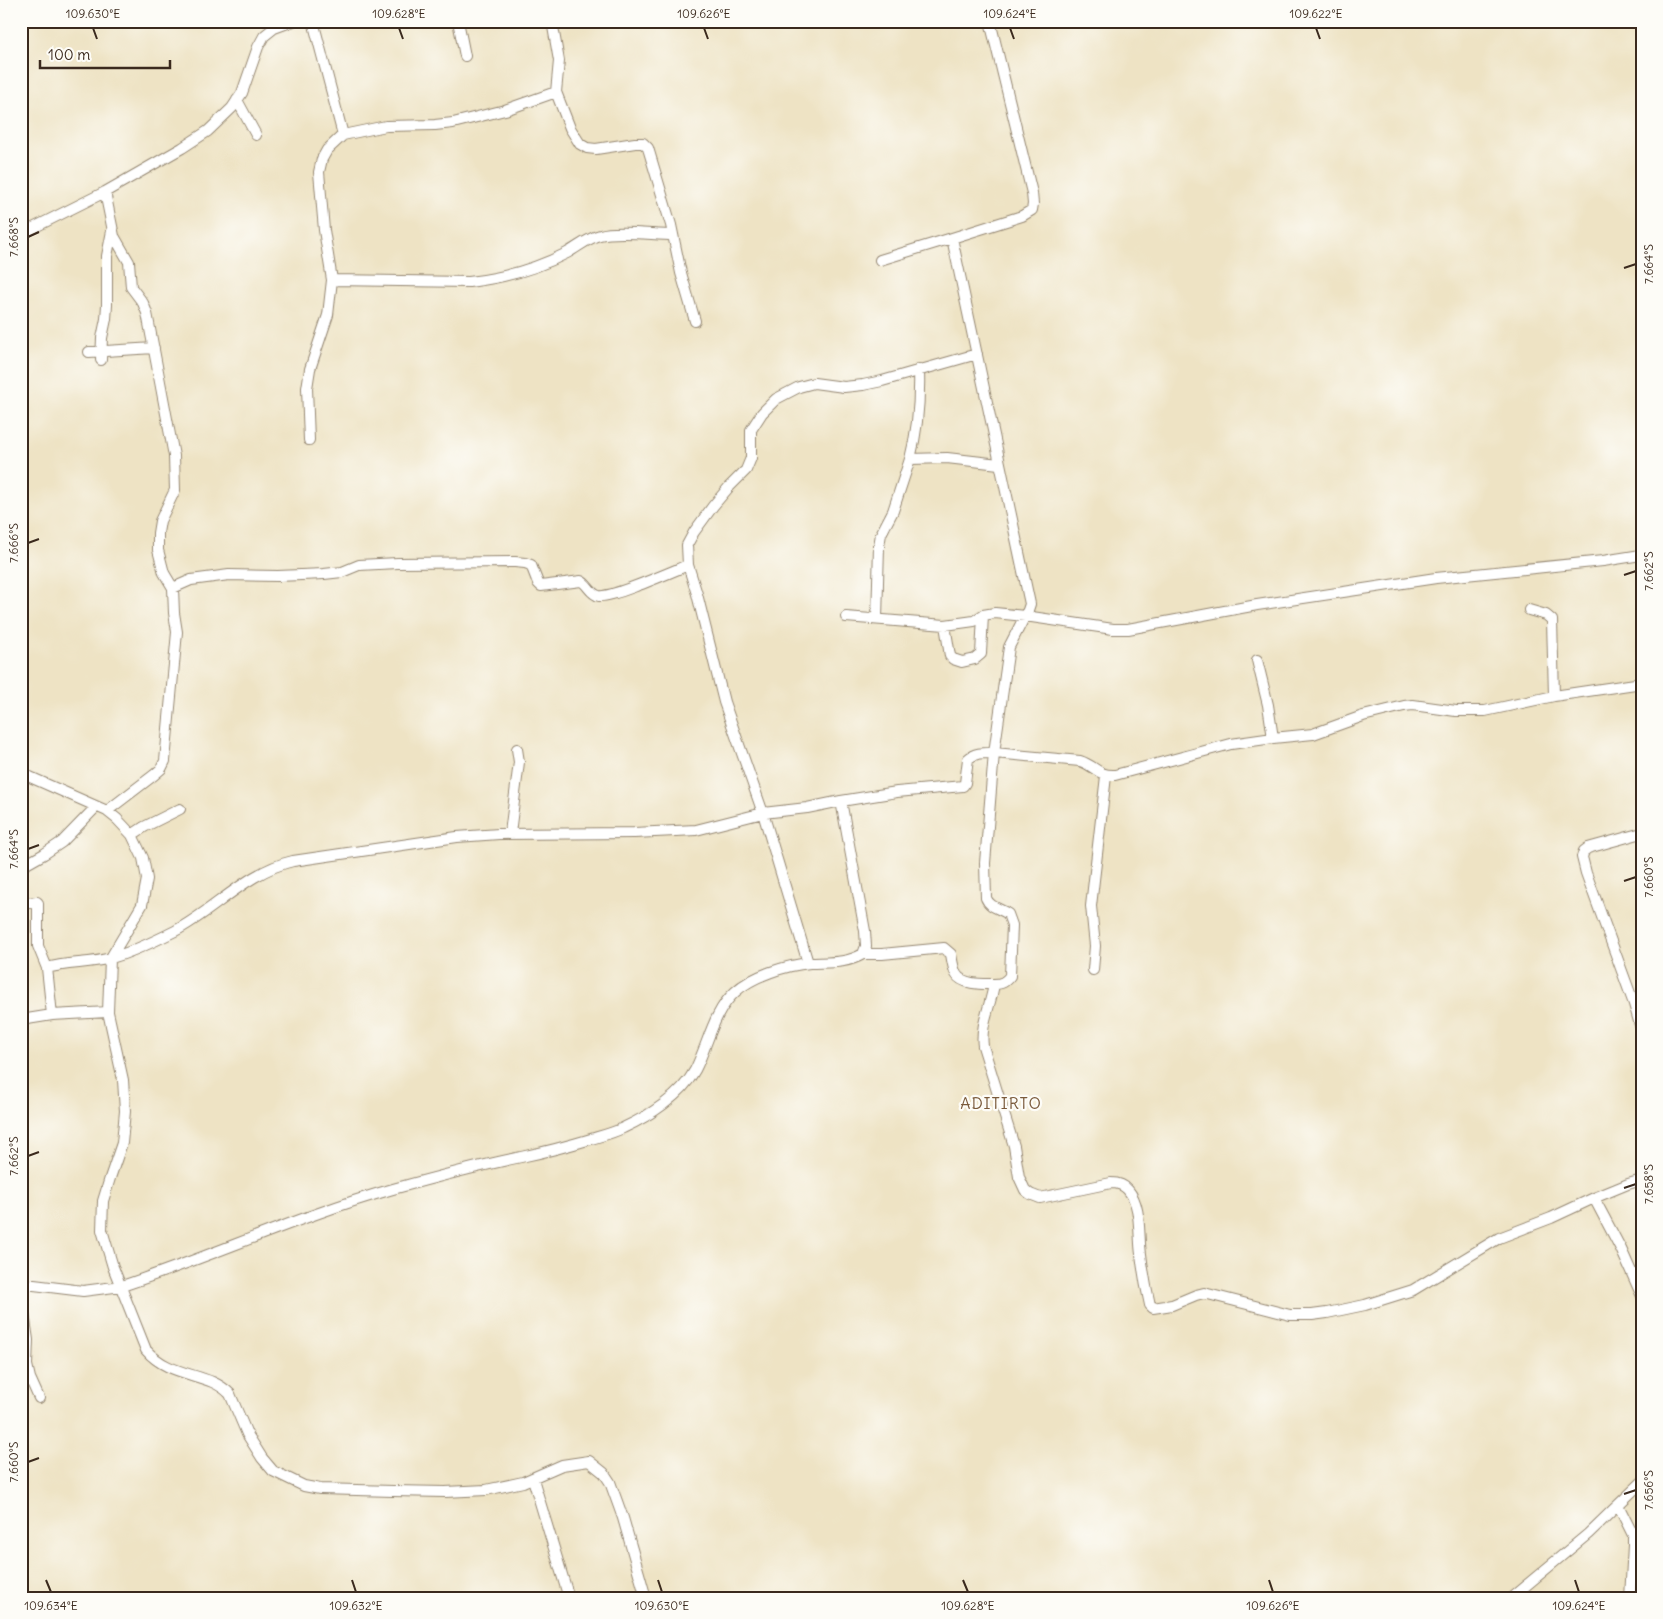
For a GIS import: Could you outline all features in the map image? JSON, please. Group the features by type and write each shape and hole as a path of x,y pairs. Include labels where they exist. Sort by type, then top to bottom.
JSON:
{"street":[{"path":"21,234 105,192 197,139 216,124 242,93 258,47 264,36 274,28 293,21"},
{"path":"313,21 343,135"},
{"path":"458,21 465,56"},
{"path":"552,21 559,61 556,92 570,128 580,144 587,148 596,149 636,143 643,144 648,148 673,235 680,273 695,321"},
{"path":"880,260 1022,216 1032,210 1032,193 990,21"},
{"path":"309,440 307,388 310,369 328,315 332,280 324,230 319,177 322,159 327,150 343,135 386,126 453,123 505,110 556,92"},
{"path":"237,100 256,135"},
{"path":"105,192 112,230 129,262 133,290 146,310 174,456 175,490 160,522 158,550 164,573 173,588 177,632 165,761 154,775 107,812"},
{"path":"101,356 106,319 107,256 112,230"},
{"path":"332,280 469,282 487,280 529,269 602,234 673,235"},
{"path":"21,1285 83,1291 122,1286 362,1198 453,1172 564,1147 621,1129 645,1116 678,1092 694,1071 716,1019 735,992 746,984 775,970 808,963 848,960 863,954 944,948 951,954 954,970 961,979 978,984 1001,984 1006,981 1010,976 1011,919 1008,914 988,903 985,892 984,863 994,753 1009,647 1030,604 952,238"},
{"path":"90,352 101,356 154,348"},
{"path":"808,963 763,813 724,702 698,594 688,565 687,545 694,532 729,487 746,470 751,458 751,430 762,413 776,399 799,387 814,383 844,387 882,381 977,354"},
{"path":"877,619 881,534 894,510 916,435 920,392 919,369"},
{"path":"910,459 947,458 999,464"},
{"path":"846,617 945,625 974,621 983,615 995,613 1113,629 1128,629 1257,605 1426,580 1595,562 1641,555"},
{"path":"173,588 191,580 229,574 278,576 324,574 342,572 358,565 398,562 516,562 531,566 541,586 581,580 592,593 601,596 617,593 688,565"},
{"path":"1529,610 1546,615 1552,620 1554,696"},
{"path":"945,625 950,656 953,660 962,662 975,659 979,657 982,651 983,615"},
{"path":"1257,660 1268,705 1273,738"},
{"path":"46,968 110,959 131,951 174,931 234,891 278,865 302,859 457,837 510,833 634,833 696,830 763,813 807,808 897,792 963,786 968,759 970,756 977,754 994,753 1080,761 1106,776 1136,771 1218,747 1313,734 1363,716 1404,706 1413,705 1456,711 1485,711 1554,696 1642,683"},
{"path":"510,833 519,762 517,749"},
{"path":"21,773 107,812 117,819 132,835 146,866 146,890 142,905 110,959 108,1012 123,1080 126,1111 122,1144 104,1201 102,1230 107,1249 146,1350 151,1356 166,1366 211,1381 226,1389 230,1394 247,1434 262,1458 273,1471 304,1486 320,1489 445,1492 486,1490 512,1486 562,1465 589,1461 604,1473 610,1482 618,1502 646,1598"},
{"path":"1093,970 1095,946 1091,906 1106,776"},
{"path":"841,801 863,918 866,946 863,954"},
{"path":"21,867 62,842 96,807"},
{"path":"132,835 180,809"},
{"path":"1642,833 1588,848 1584,851 1582,857 1586,873 1634,1004 1642,1032"},
{"path":"21,904 38,903 38,946 46,968 52,1015"},
{"path":"994,984 982,1035 983,1046 1014,1146 1022,1184 1030,1194 1040,1198 1111,1183 1116,1183 1128,1190 1138,1213 1144,1276 1150,1304 1153,1308 1172,1305 1204,1293 1290,1315 1328,1313 1365,1305 1413,1290 1499,1238 1551,1218 1628,1184 1642,1180"},
{"path":"21,1020 52,1015 108,1012"},
{"path":"1594,1198 1642,1296"},
{"path":"21,1294 28,1340 26,1365 39,1398"},
{"path":"533,1478 568,1598"},
{"path":"1511,1598 1588,1534 1642,1482"},
{"path":"1618,1506 1632,1535 1634,1545 1630,1598"}],"district":[{"name":"ADITIRTO","path":"1001,1103"}]}
